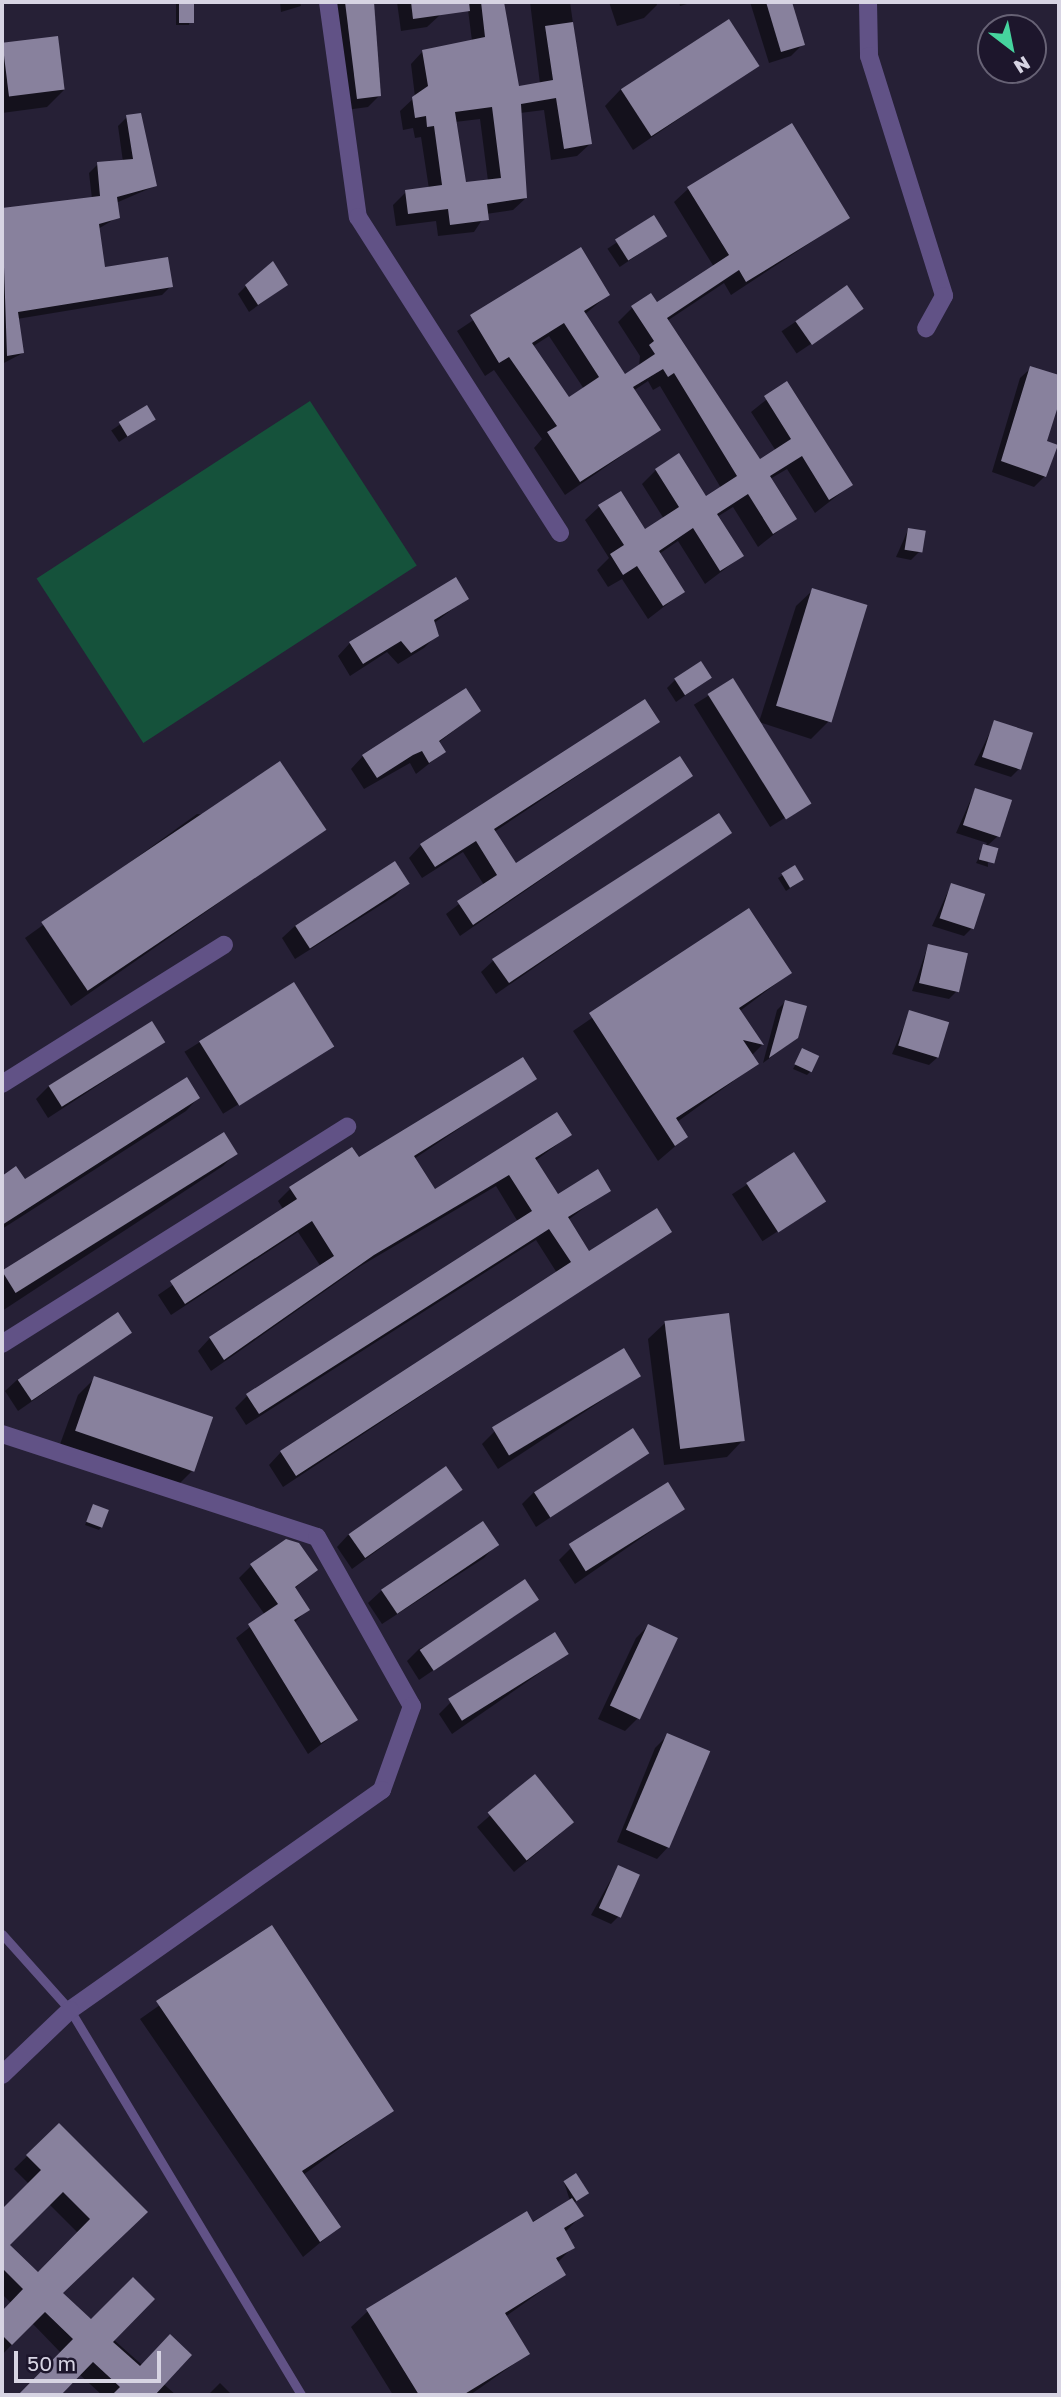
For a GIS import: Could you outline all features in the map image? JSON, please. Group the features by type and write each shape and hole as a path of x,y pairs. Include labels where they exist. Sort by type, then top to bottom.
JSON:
{"street":[{"path":"328,2 358,217 560,533"},
{"path":"868,2 869,56 944,296 926,328"},
{"path":"2,1084 224,945"},
{"path":"2,1344 348,1127"},
{"path":"2,1434 317,1538 412,1706 382,1790 71,2010 2,2076"}],"lane":[{"path":"2,1934 71,2010 301,2395"}],"green space":[{"path":"310,401 417,565 143,743 37,579"}],"building":[{"path":"179,2 194,2 194,23 179,23"},
{"path":"345,2 374,2 381,96 357,99"},
{"path":"411,2 469,2 470,11 413,19"},
{"path":"481,2 504,2 519,86 553,80 545,26 573,22 592,144 564,149 556,98 521,104 527,198 487,204 489,220 450,225 448,209 408,214 405,190 442,185 434,126 427,127 426,116 415,118 412,97 428,86 422,50 485,37","holes":["492,107 501,178 466,182 455,112"]},
{"path":"766,2 792,2 805,45 781,52"},
{"path":"729,19 759,66 651,136 621,89"},
{"path":"58,36 65,90 9,96 2,43"},
{"path":"141,113 157,186 117,197 120,218 99,224 105,267 168,257 173,287 18,312 24,353 7,356 2,208 100,196 97,162 133,159 126,115"},
{"path":"792,123 850,218 746,282 739,270 667,318 760,459 791,439 764,396 787,381 853,485 829,500 802,456 770,476 797,519 773,534 748,494 717,514 744,556 720,571 693,528 659,551 685,592 663,606 637,566 623,575 610,554 624,545 598,505 621,491 645,529 679,507 655,469 679,453 706,496 737,476 674,373 668,377 663,369 633,387 661,430 580,482 547,432 557,426 509,357 499,363 470,315 581,247 610,295 584,311 625,374 655,354 649,345 654,341 631,306 651,293 657,302 729,255 687,187","holes":["564,323 599,377 569,397 532,343"]},
{"path":"654,215 667,236 628,261 615,239"},
{"path":"273,261 288,285 258,305 245,285"},
{"path":"847,285 864,309 812,345 795,321"},
{"path":"1030,366 1059,375 1059,403 1047,441 1058,445 1046,477 1001,461"},
{"path":"147,405 156,420 127,437 119,422"},
{"path":"908,528 926,531 922,553 905,550"},
{"path":"456,577 469,599 434,620 439,636 411,653 401,641 363,664 349,642"},
{"path":"812,588 867,605 832,723 776,706"},
{"path":"701,661 712,678 685,695 674,678"},
{"path":"733,678 811,804 786,819 708,694"},
{"path":"466,688 481,711 439,741 446,752 429,763 422,751 377,778 362,755"},
{"path":"645,699 660,722 494,829 516,863 680,756 693,776 473,925 457,901 497,875 476,841 435,867 420,844"},
{"path":"994,720 1033,733 1021,770 982,757"},
{"path":"280,761 326,830 88,991 41,922"},
{"path":"975,788 1012,800 1000,837 963,825"},
{"path":"719,813 732,833 509,983 492,959"},
{"path":"983,844 998,848 994,864 979,859"},
{"path":"395,861 410,884 310,948 295,926"},
{"path":"795,865 804,880 790,888 781,873"},
{"path":"951,883 985,894 974,929 940,918"},
{"path":"749,908 792,973 739,1008 764,1045 743,1040 759,1064 676,1118 688,1137 675,1146 589,1013"},
{"path":"928,944 968,953 959,992 919,983"},
{"path":"294,982 334,1046 239,1106 199,1041"},
{"path":"785,1000 807,1006 798,1038 769,1058"},
{"path":"909,1010 949,1022 938,1058 898,1045"},
{"path":"152,1021 165,1042 62,1107 49,1086"},
{"path":"802,1048 819,1056 812,1072 794,1064"},
{"path":"523,1057 537,1079 414,1156 435,1189 557,1112 572,1135 535,1158 558,1194 598,1169 611,1191 568,1217 589,1251 657,1208 672,1232 296,1476 280,1451 571,1262 549,1229 259,1414 246,1394 532,1211 509,1175 374,1255 224,1360 209,1337 334,1256 312,1221 185,1304 170,1281 297,1199 289,1187 352,1147 359,1157"},
{"path":"187,1077 200,1098 2,1225 2,1176 16,1166 25,1179"},
{"path":"224,1132 238,1154 16,1293 2,1271"},
{"path":"794,1152 826,1201 778,1233 746,1183"},
{"path":"118,1312 132,1333 32,1400 18,1380"},
{"path":"729,1313 745,1441 680,1449 664,1321"},
{"path":"624,1348 641,1376 509,1456 492,1427"},
{"path":"94,1376 213,1417 194,1472 75,1431"},
{"path":"633,1428 649,1453 550,1517 534,1492"},
{"path":"446,1466 463,1490 365,1558 349,1534"},
{"path":"668,1482 685,1509 586,1571 569,1544"},
{"path":"93,1504 109,1510 102,1528 86,1522"},
{"path":"483,1521 499,1545 397,1614 381,1590"},
{"path":"286,1539 299,1543 318,1570 295,1587 310,1610 294,1620 358,1720 321,1743 248,1624 278,1604 250,1564"},
{"path":"525,1579 539,1600 434,1671 420,1650"},
{"path":"648,1624 678,1638 640,1720 610,1706"},
{"path":"555,1632 569,1654 462,1721 448,1699"},
{"path":"667,1733 710,1751 669,1848 626,1830"},
{"path":"535,1774 574,1822 527,1861 488,1812"},
{"path":"618,1865 640,1875 621,1918 599,1908"},
{"path":"272,1925 394,2111 302,2171 341,2227 320,2242 156,2001"},
{"path":"59,2123 148,2212 63,2293 91,2319 133,2277 155,2299 113,2342 140,2366 170,2334 192,2355 155,2395 112,2395 120,2387 93,2362 61,2395 18,2395 73,2339 45,2312 12,2345 2,2335 2,2311 23,2289 2,2268 2,2209 41,2170 26,2155","holes":["63,2192 90,2219 38,2272 10,2245"]},
{"path":"576,2173 589,2193 576,2201 563,2181"},
{"path":"572,2198 584,2216 564,2228 575,2248 556,2258 566,2275 505,2313 530,2354 463,2395 419,2395 366,2309 527,2211 533,2222"}]}
